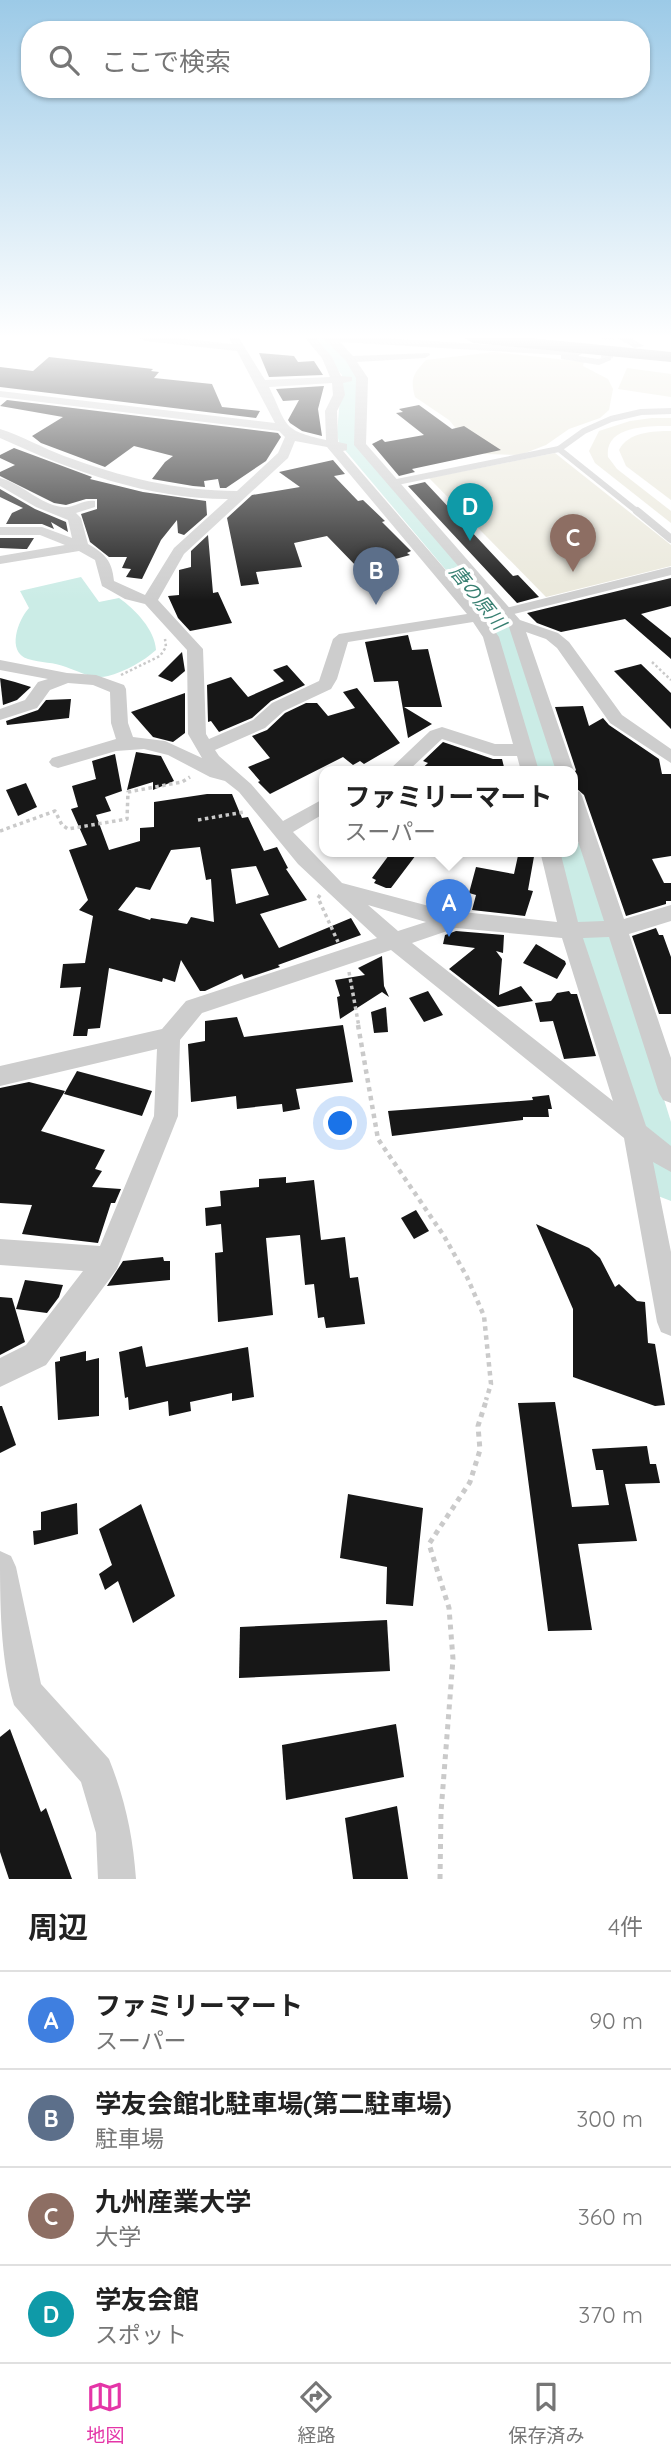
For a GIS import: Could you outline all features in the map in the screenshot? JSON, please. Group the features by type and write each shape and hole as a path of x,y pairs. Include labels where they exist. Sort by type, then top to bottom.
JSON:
{"street":[{"path":"239,426 287,432 335,446 358,445"},
{"path":"150,601 179,551 284,455 287,432 284,426"},
{"path":"333,426 335,446 478,617 491,637 529,766"},
{"path":"359,426 358,445 510,617 563,766"},
{"path":"0,433 118,481 221,496 241,495"},
{"path":"0,482 18,486 37,503 66,512 74,518 80,546"},
{"path":"66,512 90,504"},
{"path":"0,531 42,531 100,557 105,565 107,583 112,588 150,601 195,649 197,734 204,758"},
{"path":"0,560 80,546"},
{"path":"204,758 259,724 278,707 325,685 341,639 345,636 478,617 510,617 552,636 564,645 616,719 671,757"},
{"path":"0,665 66,678 96,680 118,690 121,705 118,730 126,741"},
{"path":"0,715 32,704 44,686 66,678"},
{"path":"402,766 436,735 442,733 494,750 524,750"},
{"path":"58,762 126,741 145,742 212,760 264,809 329,884 396,942 671,1161"},
{"path":"281,831 319,808"},
{"path":"578,813 612,928 671,1093"},
{"path":"552,857 640,1136 671,1322"},
{"path":"329,884 457,920 575,930 612,928 657,920 671,913"},
{"path":"0,1076 169,1037 194,1007 457,920"},
{"path":"0,1373 36,1355 108,1260 166,1116 169,1037"},
{"path":"0,1252 108,1260"},
{"path":"0,1567 26,1693 96,1772 114,1833 117,1879"}],"lane":[{"path":"392,483 559,449 578,433 594,426"},
{"path":"559,449 671,539"},
{"path":"510,617 671,571"}],"path":[{"path":"109,685 119,676 160,656 166,647 164,633"},
{"path":"652,662 671,680"},
{"path":"0,831 55,811 62,825 68,829 127,819 128,792 182,782 204,758"},
{"path":"198,820 264,809"},
{"path":"329,884 318,898 345,958 355,995 378,1139 444,1236 467,1277 484,1316 491,1384 478,1426 480,1450 470,1482 429,1544 449,1608 453,1660 441,1812 440,1879"}],"shaded area":[{"path":"454,426 578,426 546,445 520,455 485,454 463,437"},
{"path":"615,426 671,426 641,427 621,433 609,446 608,457 617,469 671,511 671,523 595,463 589,451 599,431"},
{"path":"671,431 671,500 626,466 619,450 628,439 635,436"},
{"path":"555,453 671,545 671,566 546,597 429,478"},
{"path":"81,577 99,602 119,598 131,608 148,628 156,650 127,669 102,677 21,655 17,650 16,635 29,608 20,591"}],"building":[{"path":"49,426 218,426 278,433 281,437 266,461 226,488 220,488 218,479 204,481 205,487 152,479 173,456 134,446 105,467 41,443 32,436"},
{"path":"294,426 320,426 322,436 302,431"},
{"path":"412,426 447,426 452,429 464,426 501,450 412,469 415,472 399,476 372,444 382,439 385,442 424,435"},
{"path":"14,448 92,477 90,479 143,492 206,501 207,515 184,535 178,533 177,520 161,540 142,579 126,577 131,569 122,568 127,557 109,557 90,542 81,514 97,509 97,499 66,505 54,503 0,476 0,472 15,465 0,458 0,455"},
{"path":"333,460 345,474 334,476 358,501 363,500 385,521 382,522 411,551 407,553 410,555 359,569 327,536 294,543 302,567 256,572 259,584 241,586 227,518 252,495 300,487 279,472"},
{"path":"425,482 513,576 518,575 539,597 517,603 408,486"},
{"path":"0,489 35,509 66,522 68,532 51,522 54,529 42,524 6,524 12,513 23,508 0,497"},
{"path":"208,535 213,593 218,592 232,623 190,631 178,618 168,596 179,595 179,570 191,567 191,551"},
{"path":"0,538 34,538 27,549 23,549 0,548"},
{"path":"671,578 671,606 641,614 671,638 671,659 625,619 561,632 537,623 527,613"},
{"path":"408,635 412,650 428,649 442,707 404,707 432,724 408,738 398,681 374,682 365,642"},
{"path":"182,652 185,671 172,682 158,676"},
{"path":"641,664 671,693 671,729 614,671"},
{"path":"287,665 305,685 271,701 252,718 219,732 211,721 208,722 207,685 231,677 248,697 284,681 273,670"},
{"path":"0,678 31,687 17,700 3,705"},
{"path":"357,688 400,743 364,764 360,761 353,765 343,757 325,766 319,766 319,769 270,794 248,767 270,758 252,736 267,730 285,713 306,703 317,703 328,716 355,708 343,692"},
{"path":"185,693 185,733 173,742 153,737 131,712"},
{"path":"71,699 69,718 7,725 6,721 38,710 46,700"},
{"path":"583,706 589,726 603,718 609,725 659,759 662,774 671,774 671,856 652,859 664,883 671,883 671,901 666,901 666,904 626,916 584,795 578,790 578,766 575,766 555,707"},
{"path":"443,742 493,759 502,759 504,766 425,766 428,763 423,761"},
{"path":"136,752 161,756 174,781 153,790 153,782 127,790"},
{"path":"115,754 122,791 105,797 111,811 96,815 109,850 140,841 140,828 154,827 154,802 207,794 232,794 242,818 248,817 264,851 277,847 288,868 286,869 307,900 260,914 279,948 351,918 361,935 244,979 242,974 205,991 200,991 181,960 175,982 163,978 162,982 109,968 100,1028 88,1029 87,1036 73,1036 81,987 60,988 63,964 85,963 93,916 79,910 88,900 69,850 87,845 71,809 78,807 72,786 96,779 92,761","holes":["200,847 206,880 211,879 214,922 191,917 187,924 150,920 118,910 136,887 150,890 171,850","256,866 269,895 236,904 231,869"]},
{"path":"26,783 37,807 18,816 6,790"},
{"path":"388,857 414,857 391,888 374,883 376,880 372,878"},
{"path":"518,857 534,857 528,890 533,891 525,916 472,910 476,895 469,893 476,867 514,874"},
{"path":"656,928 659,935 663,935 671,957 671,1014 659,1014 632,936"},
{"path":"456,931 504,935 503,953 496,951 502,959 499,995 521,986 533,1001 498,1007 449,969 475,948 443,944 445,935"},
{"path":"536,944 565,961 566,964 557,979 523,963"},
{"path":"382,956 384,986 389,997 382,992 340,1019 337,997 340,996 335,980 365,975 358,968"},
{"path":"428,991 443,1015 424,1022 409,998"},
{"path":"569,991 571,994 577,994 596,1056 564,1059 553,1021 540,1022 535,1003 551,1001 557,993"},
{"path":"386,1007 388,1032 374,1033 371,1012"},
{"path":"237,1017 244,1037 343,1025 353,1082 296,1089 300,1109 283,1112 282,1104 237,1109 236,1096 191,1102 188,1044 205,1041 205,1021"},
{"path":"77,1071 152,1091 142,1116 64,1094"},
{"path":"29,1082 65,1091 41,1131 105,1150 95,1169 102,1171 92,1187 121,1189 115,1203 111,1203 98,1243 22,1234 32,1205 0,1203 0,1088"},
{"path":"549,1095 552,1109 548,1109 549,1117 523,1117 523,1120 392,1136 388,1111 533,1100 532,1097"},
{"path":"286,1177 286,1183 314,1180 321,1240 345,1237 350,1278 358,1277 365,1324 326,1328 324,1317 318,1318 314,1284 305,1285 300,1235 266,1238 273,1315 218,1322 215,1253 223,1252 221,1224 206,1226 205,1208 221,1206 220,1191 259,1187 259,1179"},
{"path":"416,1210 429,1231 414,1239 401,1218"},
{"path":"536,1224 589,1248 600,1258 615,1287 619,1284 637,1301 645,1302 648,1343 655,1344 665,1405 655,1406 573,1377 573,1309"},
{"path":"163,1257 164,1261 170,1261 170,1280 107,1286 123,1261"},
{"path":"25,1280 63,1285 59,1297 47,1313 16,1309"},
{"path":"0,1297 12,1298 25,1342 0,1355"},
{"path":"142,1346 146,1367 248,1347 254,1397 232,1401 232,1393 190,1402 191,1411 169,1416 168,1401 129,1410 119,1352"},
{"path":"86,1351 86,1361 99,1358 99,1416 58,1420 55,1362 60,1361 60,1357"},
{"path":"555,1402 572,1507 609,1505 603,1470 596,1470 592,1449 647,1446 650,1464 656,1464 660,1483 625,1484 637,1541 578,1544 592,1630 548,1631 518,1403"},
{"path":"0,1406 16,1445 0,1453"},
{"path":"348,1494 423,1508 413,1606 386,1604 387,1567 340,1558"},
{"path":"77,1503 78,1534 34,1545 33,1531 41,1530 41,1512"},
{"path":"141,1504 175,1596 133,1623 118,1581 105,1590 99,1574 112,1565 99,1529"},
{"path":"387,1620 390,1671 239,1678 240,1627"},
{"path":"396,1724 404,1777 286,1800 282,1745"},
{"path":"10,1729 41,1812 46,1808 72,1879 9,1879 0,1852 0,1737"},
{"path":"397,1806 408,1879 353,1879 345,1818"}],"waterway":[{"name":"唐の原川","path":"347,426 348,443 505,626 547,766"},
{"name":"唐の原川","path":"574,857 671,1183"}],"place":[{"name":"学友会館","path":"470,541"},
{"name":"九州産業大学","path":"573,572"},
{"name":"学友会館北駐車場(第二駐車場)","path":"376,605"},
{"name":"ファミリーマート","path":"449,937"}]}
